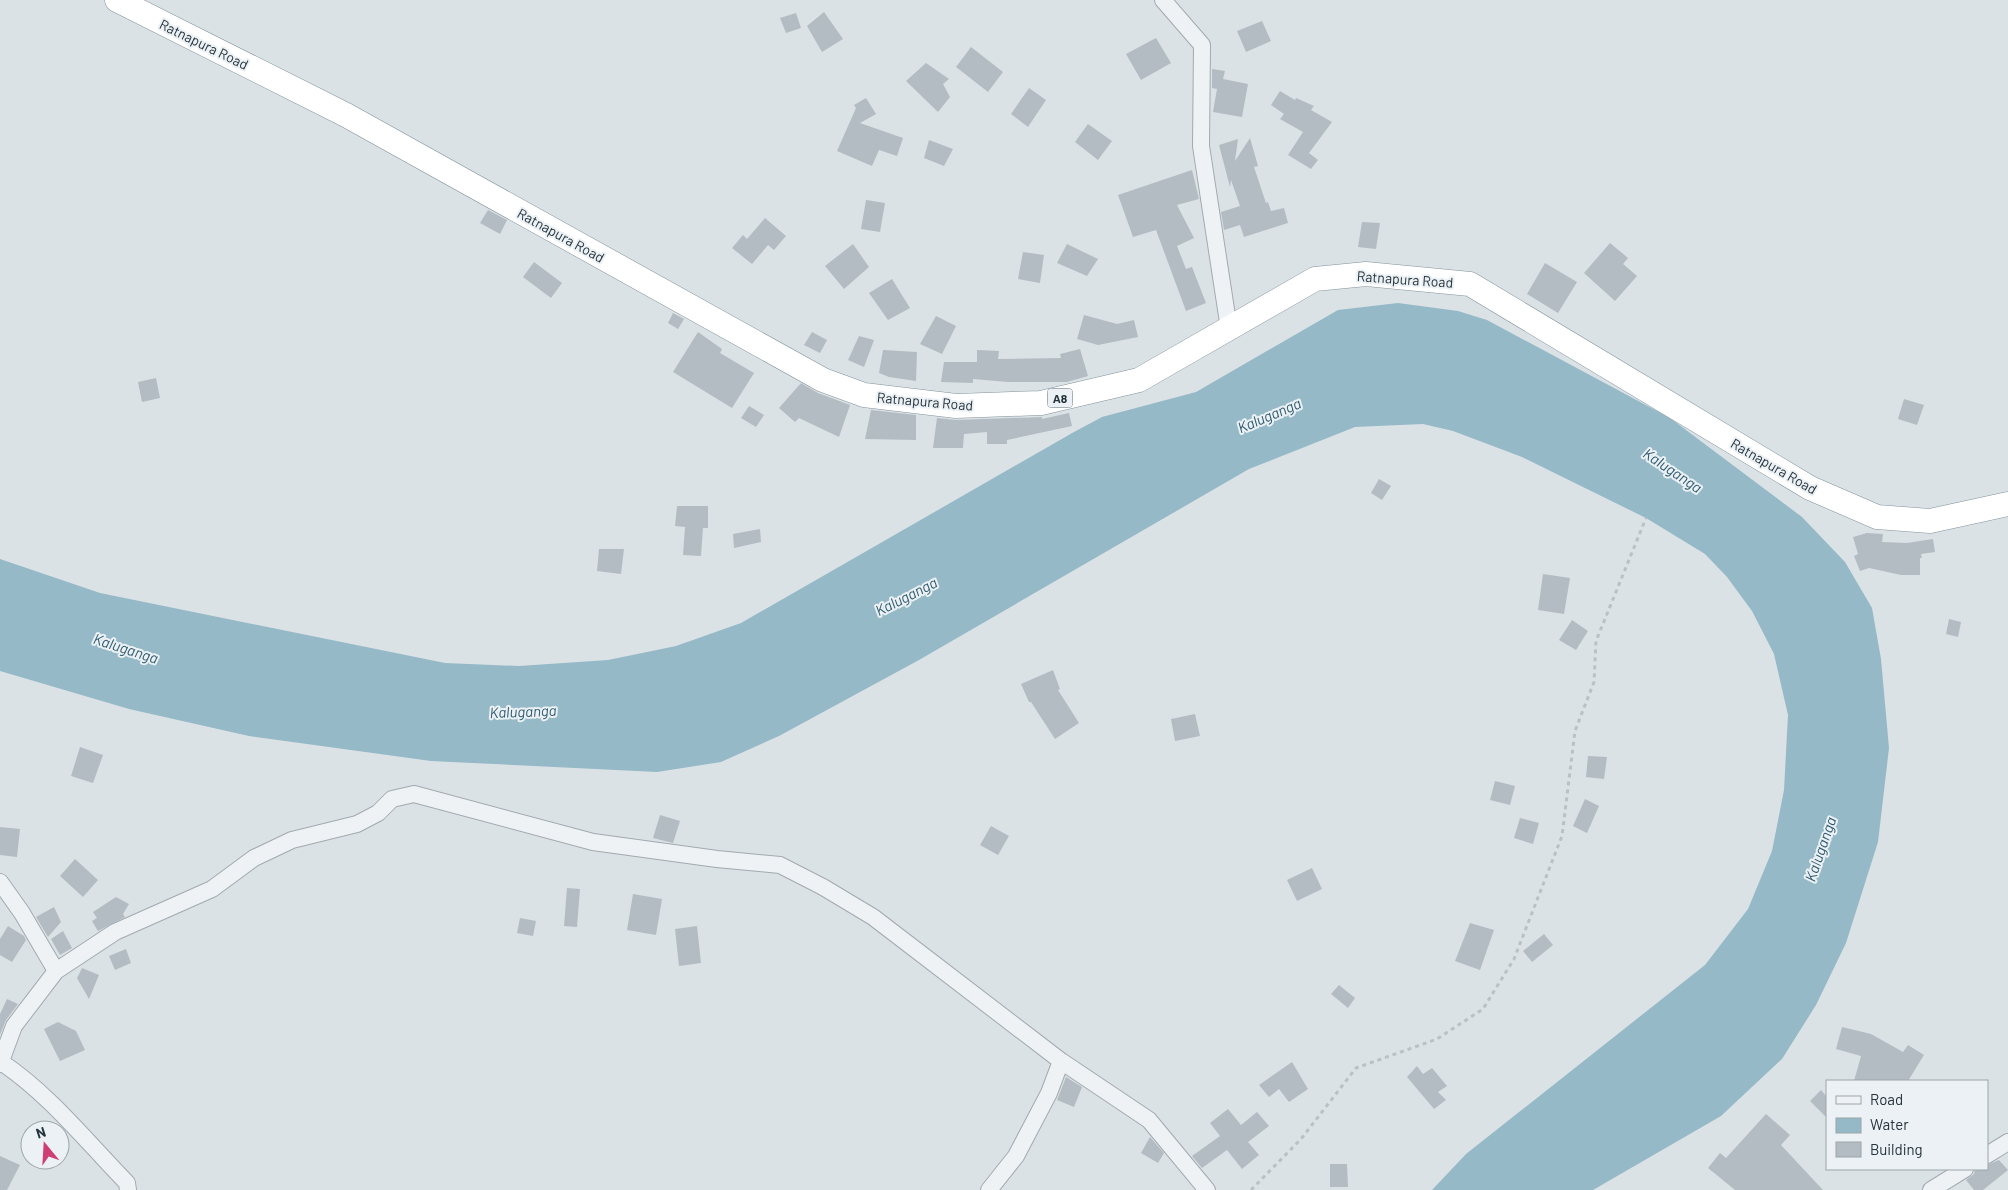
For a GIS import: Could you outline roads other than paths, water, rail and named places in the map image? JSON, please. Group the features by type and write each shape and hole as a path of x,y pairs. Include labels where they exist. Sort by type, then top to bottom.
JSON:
{"highway":[{"name":"Ratnapura Road","path":"117,0 346,115 823,380 864,395 956,406 1041,403 1139,380 1316,279 1366,274 1470,284 1810,488 1877,517 1930,521 2008,504"}],"street":[{"path":"1163,0 1202,45 1201,146 1229,329"},
{"path":"128,1190 127,1183 46,1100 18,1074 0,1063 14,1026 56,971 116,932 212,889 254,858 292,840 357,824 378,813 392,799 414,794 593,842 717,859 780,865 823,887 873,917 1061,1061 1149,1120 1207,1190"},
{"path":"0,882 22,913 56,971"},
{"path":"989,1190 1016,1156 1049,1092 1061,1061"},
{"path":"1988,1154 2008,1142"},
{"path":"1931,1190 1963,1170"}],"water":[{"name":"Kaluganga","path":"1398,303 1458,311 1487,320 1670,418 1802,517 1845,562 1872,608 1881,659 1889,748 1878,842 1846,943 1816,1005 1782,1059 1721,1116 1593,1190 1432,1190 1466,1154 1705,965 1748,909 1772,851 1784,790 1788,715 1774,654 1752,611 1727,577 1705,554 1646,518 1522,457 1453,431 1423,424 1355,427 1249,469 919,660 779,736 721,762 657,772 431,761 249,736 129,709 0,671 0,559 100,593 445,663 519,666 608,660 676,646 741,623 1102,417 1196,392 1338,310"}]}
